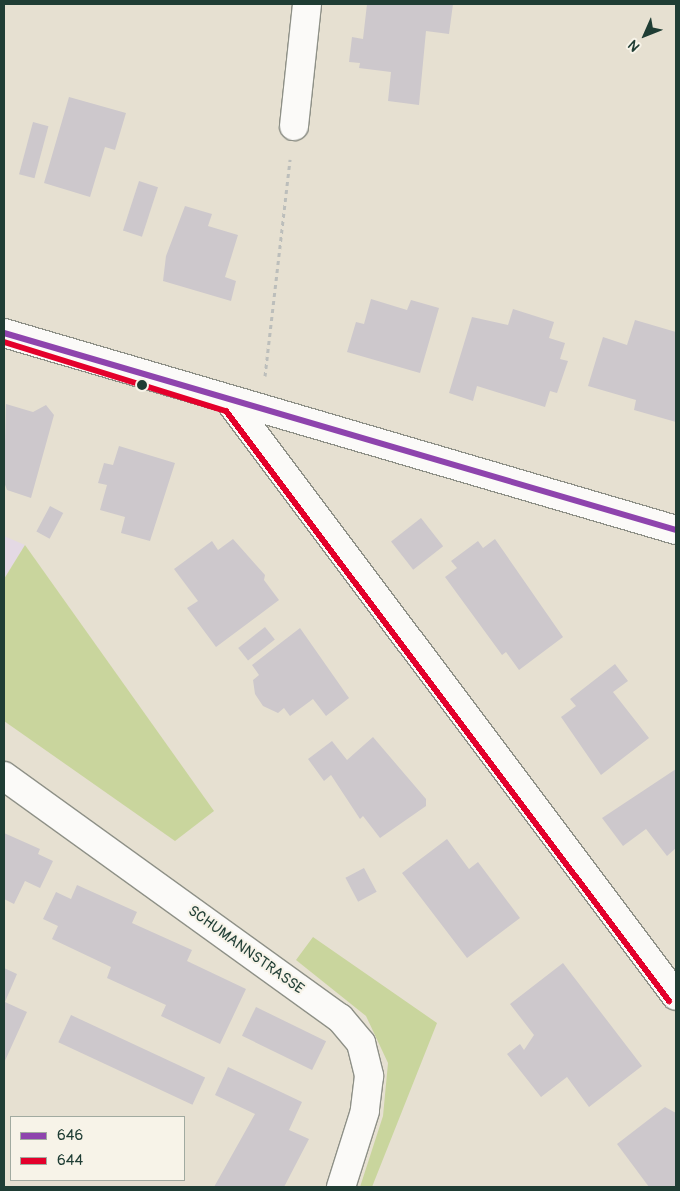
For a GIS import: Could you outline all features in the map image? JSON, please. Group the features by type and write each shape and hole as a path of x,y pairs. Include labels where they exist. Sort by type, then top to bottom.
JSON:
{"street":[{"path":"294,126 307,4"},
{"path":"4,333 231,403 676,530"},
{"path":"231,403 676,996"},
{"name":"SCHUMANNSTRASSE","path":"4,776 340,1018 361,1043 369,1076 365,1112 341,1187"}],"path":[{"path":"265,378 294,126"}],"shaded area":[{"path":"4,536 25,545 4,579"}],"green space":[{"path":"25,545 214,811 175,841 4,721 4,579"},
{"path":"313,937 437,1023 372,1187 360,1187 383,1116 388,1063 366,1016 296,960"}],"building":[{"path":"367,4 453,4 449,34 426,31 419,105 388,101 391,72 359,68 360,63 349,62 352,37 363,39"},
{"path":"69,97 126,113 115,150 105,147 90,197 44,183"},
{"path":"33,122 48,126 34,178 19,174"},
{"path":"139,181 158,187 142,237 123,230"},
{"path":"185,206 212,214 208,226 238,235 225,277 236,281 231,301 163,281 166,256"},
{"path":"371,299 407,310 411,300 439,308 420,373 347,352 356,322 364,324"},
{"path":"513,309 554,322 549,338 565,343 560,359 568,361 557,393 550,391 545,407 477,386 473,401 449,393 472,317 508,325"},
{"path":"635,320 676,332 676,422 634,410 636,400 588,386 603,337 627,345"},
{"path":"6,404 33,412 46,405 54,415 31,498 7,490 4,482"},
{"path":"119,446 175,463 150,541 121,533 125,517 100,510 107,485 98,483 104,463 113,465"},
{"path":"50,506 63,513 50,539 36,532"},
{"path":"421,518 443,546 413,570 391,541"},
{"path":"233,539 265,575 264,580 279,600 216,647 187,608 198,601 174,569 212,541 218,550"},
{"path":"495,539 563,637 519,670 506,652 502,655 445,577 457,568 451,561 478,541 483,548"},
{"path":"265,627 275,640 248,661 238,648"},
{"path":"300,628 349,698 326,716 313,699 290,716 284,708 278,713 263,706 255,694 253,680 259,675 252,665"},
{"path":"615,664 628,681 613,692 649,738 601,775 561,717 576,706 570,699"},
{"path":"373,737 426,799 426,806 380,838 363,816 360,819 331,775 324,781 308,759 332,741 347,760"},
{"path":"676,769 676,848 667,856 646,829 623,846 602,818"},
{"path":"4,833 40,849 38,854 53,861 40,888 25,881 14,904 4,899"},
{"path":"447,839 469,869 478,862 520,918 467,958 402,873"},
{"path":"364,868 377,892 358,902 345,878"},
{"path":"77,885 137,912 132,923 192,950 187,961 246,989 220,1044 161,1016 166,1005 107,978 111,967 52,939 58,926 43,919 56,892 71,899"},
{"path":"563,963 642,1066 589,1107 567,1077 541,1097 507,1054 520,1044 524,1050 534,1035 510,1004"},
{"path":"4,968 17,974 5,1002 27,1012 4,1063"},
{"path":"256,1007 326,1041 312,1070 242,1036"},
{"path":"71,1015 205,1078 192,1105 58,1042"},
{"path":"228,1067 302,1102 289,1130 309,1139 284,1187 214,1187 255,1114 215,1095"},
{"path":"665,1107 676,1113 676,1187 649,1187 617,1144"}],"transit line":[{"name":"646","path":"4,333 676,530"},
{"name":"644","path":"4,342 226,411 669,1001"}]}
